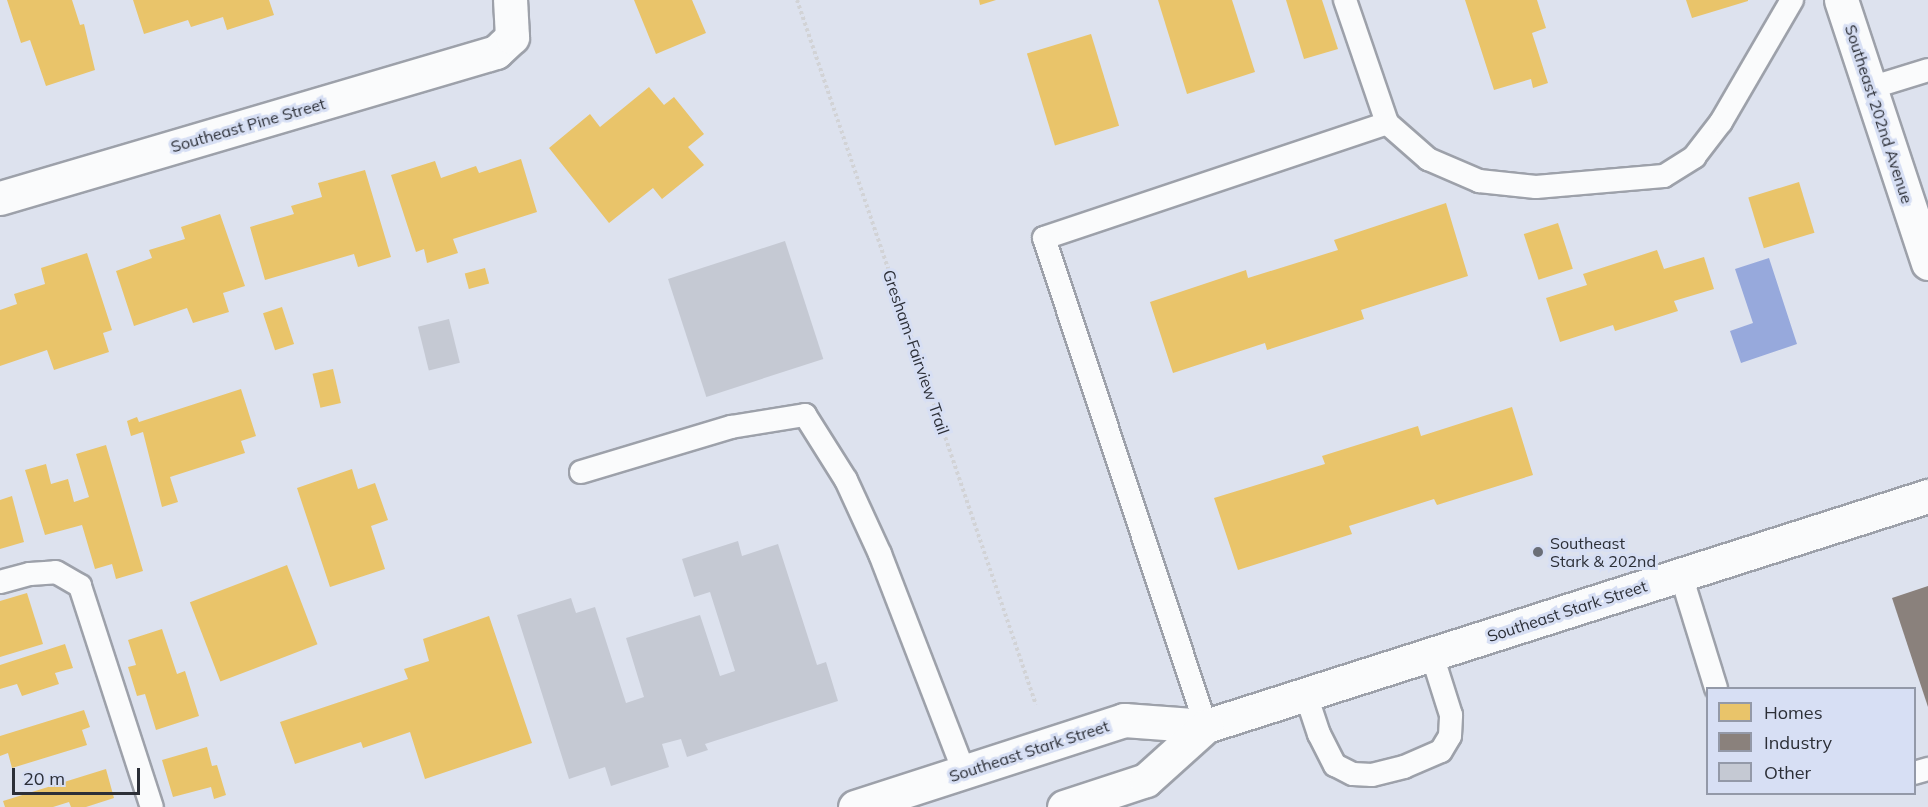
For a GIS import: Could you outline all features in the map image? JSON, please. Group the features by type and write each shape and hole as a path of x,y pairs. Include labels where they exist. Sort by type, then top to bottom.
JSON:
{"main road":[{"name":"Southeast Pine Street","path":"0,198 496,52 512,37 510,0"},
{"name":"Southeast 202nd Avenue","path":"1841,0 1928,263"},
{"name":"Southeast Stark Street","path":"855,807 1124,720 1206,726 1928,496"},
{"name":"Southeast Stark Street","path":"1064,807 1146,780 1206,726"}],"lane":[{"path":"1345,0 1387,123 1428,159 1479,181 1536,187 1664,176 1694,157 1721,122 1792,0"},
{"path":"1870,88 1928,70"},
{"path":"1206,726 1044,238 1387,123"},
{"path":"581,472 731,427 805,415 846,480 880,554 963,772"},
{"path":"0,582 30,574 56,572 80,586 152,807"},
{"path":"1681,575 1716,687"},
{"path":"1306,695 1319,734 1335,765 1353,774 1372,775 1404,767 1441,751 1450,736 1451,715 1432,654"}],"path":[{"name":"Gresham-Fairview Trail","path":"796,0 1036,705"}],"water":[{"path":"1769,258 1797,344 1741,363 1730,331 1753,323 1735,269"}],"building: Homes":[{"path":"7,0 72,0 80,25 84,24 95,70 46,86 30,40 21,43"},
{"path":"133,0 269,0 274,15 227,30 223,17 191,27 188,20 144,34"},
{"path":"634,0 692,0 706,33 656,54"},
{"path":"979,0 996,0 980,5"},
{"path":"1158,0 1232,0 1255,72 1187,94"},
{"path":"1286,0 1322,0 1338,49 1304,59"},
{"path":"1465,0 1537,0 1546,28 1532,33 1548,83 1533,88 1531,79 1494,90"},
{"path":"1686,0 1748,0 1748,1 1692,18"},
{"path":"1091,34 1119,126 1055,145 1027,54"},
{"path":"649,87 664,105 674,97 704,134 688,147 704,165 662,199 653,188 609,223 549,148 590,114 600,127"},
{"path":"521,159 537,212 453,239 458,253 427,263 424,249 416,252 391,175 435,161 441,178 476,166 479,173"},
{"path":"365,170 391,257 358,267 354,254 265,280 250,227 294,214 291,206 322,197 318,183"},
{"path":"1799,182 1814,233 1764,248 1748,197"},
{"path":"1446,203 1468,276 1361,310 1364,319 1267,350 1265,343 1173,373 1150,302 1246,270 1248,278 1338,250 1334,240"},
{"path":"220,214 245,286 223,293 229,312 193,323 187,308 134,326 116,271 152,258 149,250 185,239 181,227"},
{"path":"1558,223 1573,269 1539,280 1524,234"},
{"path":"1657,250 1664,269 1704,257 1714,289 1674,301 1678,311 1615,331 1613,325 1560,342 1546,298 1587,285 1583,274"},
{"path":"87,253 112,330 103,333 109,352 54,370 47,350 0,366 0,310 17,304 14,294 45,284 41,268"},
{"path":"485,268 489,283 469,289 465,273"},
{"path":"282,307 294,344 275,350 263,313"},
{"path":"333,369 341,403 320,408 313,374"},
{"path":"241,389 256,436 241,441 245,453 170,477 178,502 162,507 143,432 131,436 127,421 137,417 139,422"},
{"path":"1512,407 1533,475 1437,505 1434,499 1349,526 1352,534 1238,570 1214,498 1325,464 1322,456 1418,426 1421,436"},
{"path":"106,445 143,571 116,579 112,564 95,569 82,525 45,535 25,470 46,464 51,484 68,479 74,502 89,497 76,454"},
{"path":"352,469 358,489 375,483 388,520 371,526 385,569 330,587 297,488"},
{"path":"12,496 24,542 0,549 0,500"},
{"path":"287,565 317,644 220,682 190,602"},
{"path":"27,593 43,644 0,657 0,601"},
{"path":"489,616 532,743 425,779 410,732 363,748 361,742 295,764 280,722 408,679 404,669 429,661 423,639"},
{"path":"162,629 177,674 185,671 199,716 156,730 145,694 137,696 128,667 136,665 128,640"},
{"path":"65,644 73,668 55,673 59,684 22,696 17,684 0,689 0,665"},
{"path":"84,710 90,727 82,730 87,745 12,768 8,753 0,756 0,736"},
{"path":"207,747 212,766 217,765 226,795 214,799 211,787 173,797 162,760"},
{"path":"106,769 114,798 86,807 71,807 69,802 53,807 5,807 3,801"}],"building: Industry":[{"path":"1928,586 1928,707 1892,598"}],"building: Other":[{"path":"785,241 823,359 706,397 668,279"},
{"path":"449,319 460,363 429,370 418,327"},
{"path":"738,541 742,556 778,544 817,665 826,662 838,701 705,744 708,750 687,757 681,739 662,744 669,767 611,786 605,767 569,779 517,615 571,598 576,613 595,607 626,703 644,697 626,638 700,615 720,676 735,671 710,592 694,597 682,559"}],"place":[{"name":"Southeast Stark & 202nd","path":"1538,552"}]}
